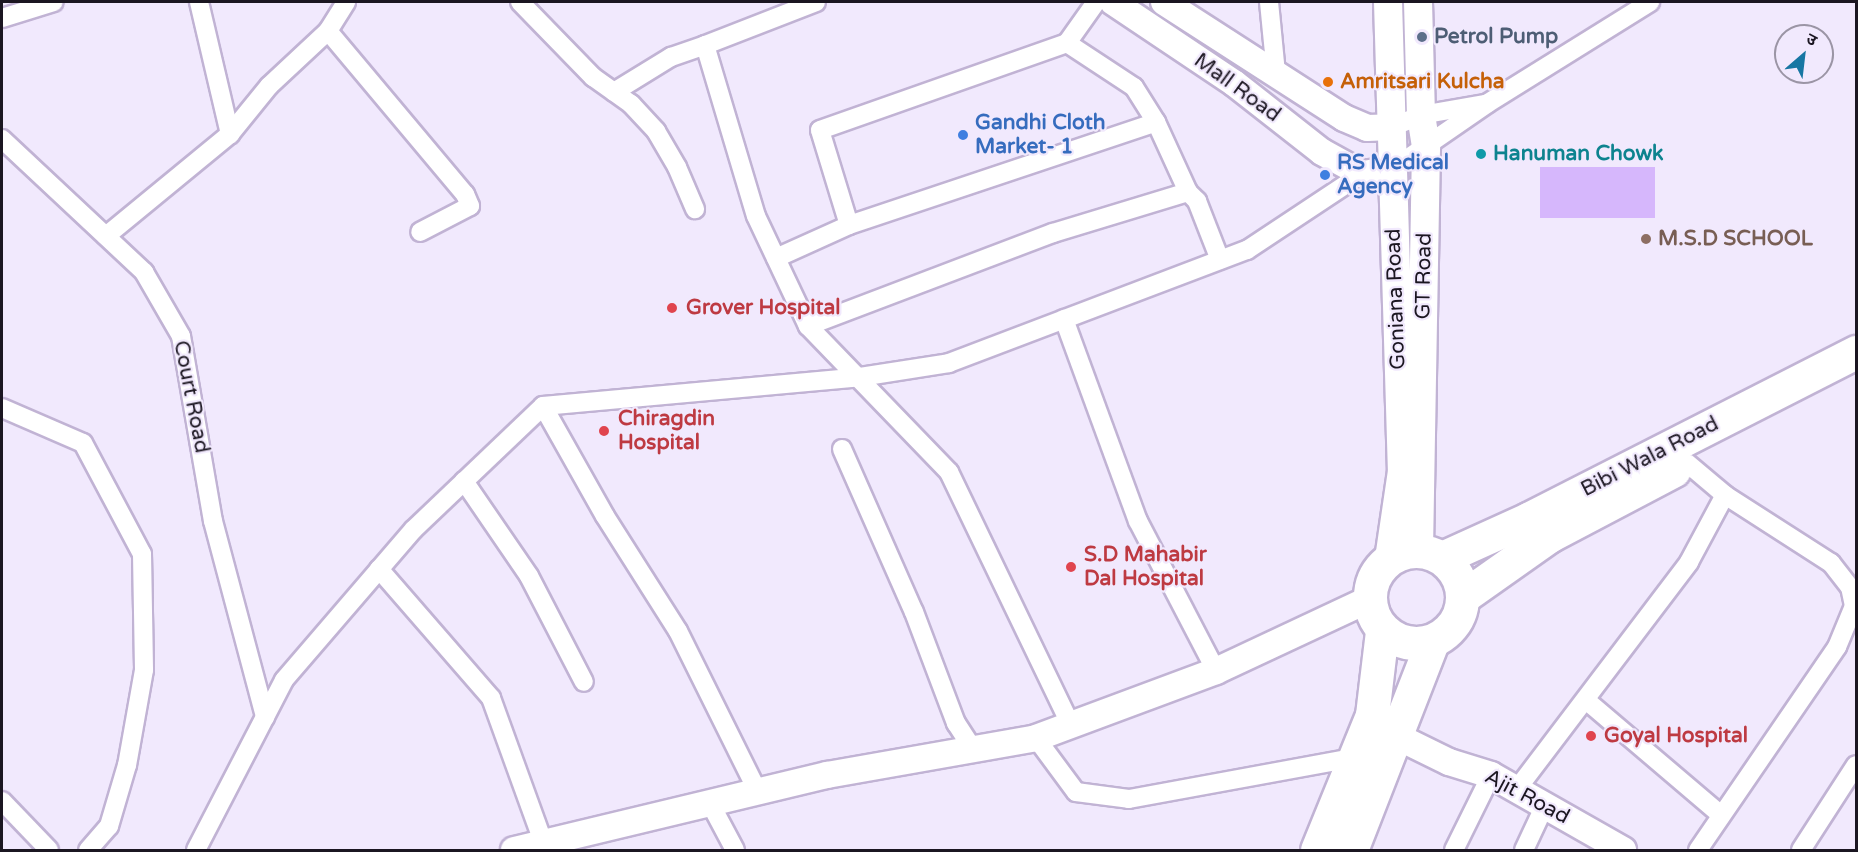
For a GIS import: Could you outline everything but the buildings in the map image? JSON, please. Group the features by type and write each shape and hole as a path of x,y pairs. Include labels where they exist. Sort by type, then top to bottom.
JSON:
{"highway":[{"name":"Bibi Wala Road","path":"1417,556 1530,518 1857,352"},
{"path":"1464,596 1549,536 1857,374"},
{"path":"1317,850 1372,715 1382,631 1370,599 1378,570 1417,556 1461,581 1464,596 1455,624 1432,642 1351,850"},
{"path":"1382,631 1404,642 1432,642"}],"main road":[{"name":"Goniana Road","path":"1388,2 1391,170 1402,471 1417,556"},
{"name":"GT Road","path":"1417,556 1426,148 1421,115 1418,2"}],"street":[{"path":"2,18 54,2"},
{"path":"199,2 230,134"},
{"path":"106,236 230,134 269,86 328,31 346,2"},
{"path":"520,2 592,77 614,92 656,131 677,167 695,209"},
{"path":"614,92 671,57 816,2"},
{"path":"849,225 820,130 1067,44 1096,2"},
{"name":"Mall Road","path":"1113,2 1234,83 1322,152 1362,174"},
{"name":"Mall Road","path":"1164,2 1344,118 1367,128 1392,127"},
{"path":"1269,2 1276,73"},
{"path":"195,850 284,680 379,569 464,481 543,406 860,377 949,363 1247,250 1362,174 1391,170 1488,103 1650,2"},
{"path":"1632,12 1660,2"},
{"path":"328,31 465,194 470,206 420,232"},
{"path":"1067,44 1134,87 1156,122 1188,192 1197,201 1220,261"},
{"path":"705,45 756,216 808,326 950,472 1071,726"},
{"path":"1392,127 1421,115 1488,103"},
{"path":"776,258 849,225 1156,122"},
{"name":"Court Road","path":"2,139 144,272 181,336 213,521 265,717"},
{"path":"808,326 1053,233 1188,192"},
{"path":"1064,319 1138,521 1216,670"},
{"path":"543,406 605,516 678,631 758,792"},
{"path":"2,408 83,443 142,554 144,670 127,765 109,826 88,850"},
{"path":"842,450 914,612 956,723 973,749"},
{"path":"1687,463 1725,495 1830,563 1850,587 1854,606 1838,647 1720,814 1698,850"},
{"path":"464,481 529,576 584,682"},
{"path":"1517,789 1561,729 1587,701 1689,562 1725,495"},
{"path":"379,569 491,698 545,846"},
{"path":"514,850 545,846 758,792 1036,738 1216,670 1370,599"},
{"path":"1587,701 1720,814"},
{"name":"Ajit Road","path":"1396,736 1449,762 1491,775 1623,850"},
{"path":"1036,738 1076,792 1129,800 1353,758"},
{"path":"1801,850 1857,765"},
{"path":"1454,850 1491,775"},
{"path":"2,801 49,850"},
{"path":"711,803 735,850"},
{"path":"1524,850 1545,805"}],"shaded area":[{"path":"1540,167 1655,167 1655,218 1540,218"}],"place":[{"name":"Petrol Pump","path":"1422,37"},
{"name":"Amritsari Kulcha","path":"1328,82"},
{"name":"Gandhi Cloth Market- 1","path":"963,135"},
{"name":"Hanuman Chowk","path":"1481,154"},
{"name":"RS Medical Agency","path":"1325,175"},
{"name":"M.S.D SCHOOL","path":"1646,239"},
{"name":"Grover Hospital","path":"672,308"},
{"name":"Chiragdin Hospital","path":"604,431"},
{"name":"S.D Mahabir Dal Hospital","path":"1071,567"},
{"name":"Goyal Hospital","path":"1591,736"}]}
